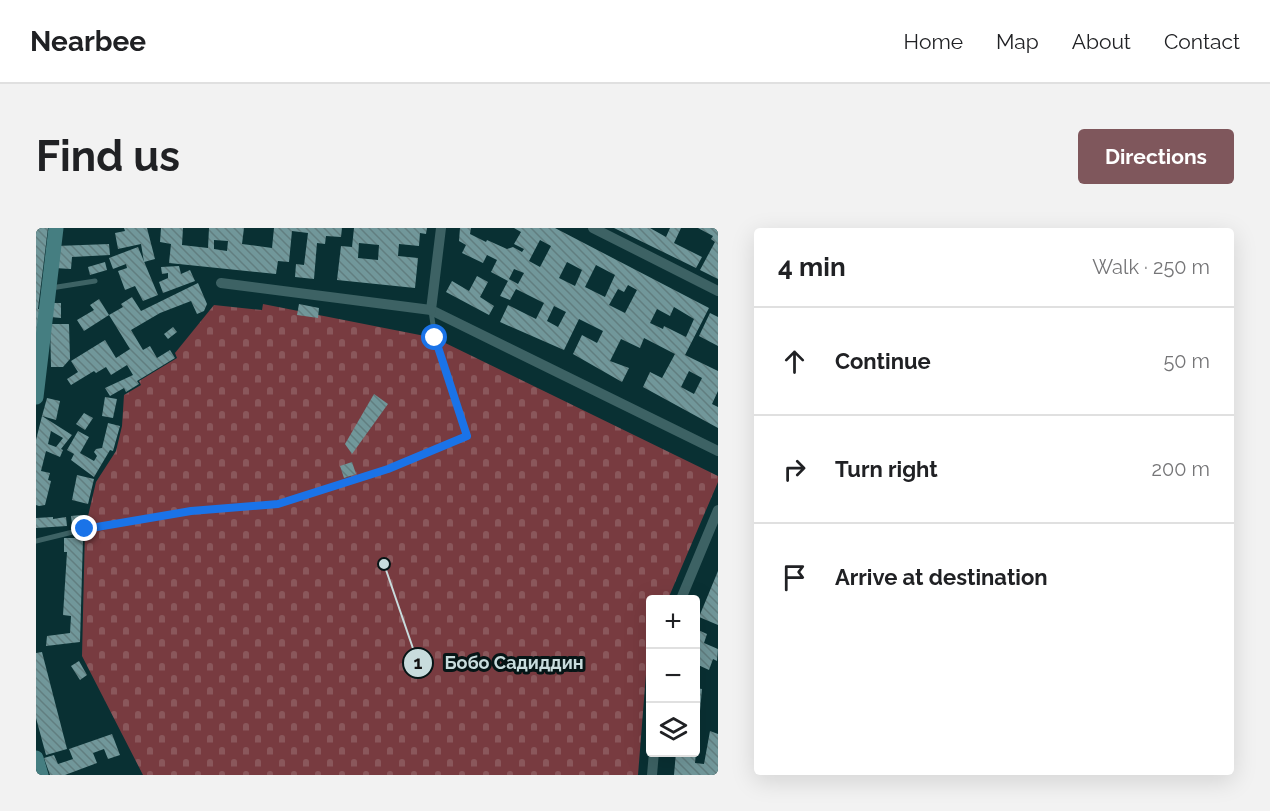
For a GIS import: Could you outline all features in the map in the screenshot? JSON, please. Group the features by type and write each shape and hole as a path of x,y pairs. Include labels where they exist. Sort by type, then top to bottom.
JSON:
{"street":[{"path":"37,390 51,288 56,228"},
{"path":"431,310 441,228"},
{"path":"593,228 718,291"},
{"path":"220,283 431,310 718,451"},
{"path":"683,595 718,510"},
{"path":"652,775 654,757"},
{"path":"36,758 41,775"}],"lane":[{"path":"51,288 95,281"},
{"path":"36,541 85,529 191,511 278,504 388,469 467,436 435,338 431,310"}],"green space":[{"path":"263,304 435,338 718,476 718,482 670,595 646,595 646,674 638,775 143,775 82,656 85,529 96,482 116,451 122,426 124,395 141,385 139,381 177,358 175,353 214,305 262,310"}],"building":[{"path":"36,228 48,228 38,309 42,310 36,342"},
{"path":"124,228 147,228 155,259 144,262 141,244 118,249 115,233 125,231"},
{"path":"161,228 183,228 182,245 208,248 209,228 244,228 242,244 272,248 274,228 342,228 341,237 326,236 325,244 317,243 314,279 295,277 296,264 304,265 308,233 292,231 289,262 278,261 276,274 169,263 171,244 160,242","holes":["214,240 228,241 227,251 214,249"]},
{"path":"354,228 427,228 426,234 420,233 419,246 399,244 398,256 418,258 415,288 337,280 341,246 352,247","holes":["359,243 379,245 378,260 358,258"]},
{"path":"460,228 471,228 470,234 486,242 487,240 507,249 513,247 522,252 524,249 514,244 521,232 514,228 555,228 709,308 685,355 718,371 718,391 712,404 718,407 718,428 643,387 650,372 662,378 675,354 644,338 640,348 621,339 610,361 629,368 622,382 573,354 582,335 597,343 603,331 579,319 564,350 500,322 508,305 536,319 544,303 516,289 510,300 500,296 508,281 491,272 497,260 487,255 483,263 462,253 466,245 459,241","holes":["540,240 551,246 540,267 529,261","567,262 582,270 575,286 559,278","596,265 615,275 605,297 585,287","514,269 524,273 518,284 509,279","628,285 637,290 625,313 609,305 618,289 624,292","554,306 566,312 558,327 547,321","674,307 694,319 686,337 664,326 663,329 650,323 657,309 670,316","689,371 702,378 694,394 681,387"]},
{"path":"614,228 650,228 666,237 670,228 681,228 674,243 702,257 696,268"},
{"path":"698,228 718,228 718,279 700,270 715,242 711,239 713,236"},
{"path":"109,244 110,255 72,257 71,269 54,268 56,246"},
{"path":"138,247 158,295 143,301 135,286 125,290 118,271 127,268 126,264 113,269 109,258"},
{"path":"105,262 107,270 90,275 88,267"},
{"path":"179,266 181,274 190,270 195,281 163,293 159,282 168,278 168,273 162,274 161,267"},
{"path":"477,276 488,282 480,297 494,306 489,315 446,292 452,281 469,291"},
{"path":"198,283 207,304 204,311 197,314 191,301 160,313 131,330 143,350 150,346 157,358 170,350 175,358 137,381 139,384 126,392 124,388 110,396 105,388 133,375 127,365 111,375 106,367 96,373 94,371 71,385 67,379 78,372 71,361 105,340 116,358 130,349 109,315 123,307 121,304 132,297 141,311"},
{"path":"99,299 109,315 84,331 77,320 94,310 90,305"},
{"path":"51,303 61,303 61,318 50,317"},
{"path":"299,304 319,308 318,318 297,315"},
{"path":"710,313 718,317 718,346 699,336"},
{"path":"50,324 69,324 70,359 63,367 51,367"},
{"path":"173,327 177,332 168,339 164,334"},
{"path":"374,394 388,404 352,454 345,444"},
{"path":"105,397 117,399 113,418 102,416"},
{"path":"47,398 60,401 56,420 42,416"},
{"path":"84,413 93,418 85,430 76,424"},
{"path":"42,416 72,435 61,449 63,450 60,457 46,451 41,471 50,473 48,480 51,481 45,505 39,506 36,505 36,440","holes":["51,431 63,438 56,447 48,444"]},
{"path":"108,423 120,426 113,451 110,450 94,477 71,460 74,454 67,450 78,431 89,437 80,453 94,461 97,456 94,452 102,448"},
{"path":"352,462 356,474 344,478 340,466"},
{"path":"77,475 94,479 88,504 72,500"},
{"path":"81,515 81,523 72,524 71,516"},
{"path":"53,517 53,519 66,517 67,526 36,528 36,518"},
{"path":"64,538 83,538 80,642 46,646 47,636 70,633 71,616 63,615 67,552 64,552"},
{"path":"718,571 718,625 700,617"},
{"path":"700,631 707,634 704,643 718,649 717,661 713,659 709,670 700,666"},
{"path":"42,652 67,749 46,755 36,718 36,653"},
{"path":"79,661 87,675 80,680 71,666"},
{"path":"710,731 718,734 718,775 674,775 676,757 696,757 695,763 704,764"},
{"path":"112,734 120,755 108,759 104,749 93,753 97,763 65,775 50,775 44,758 54,755 58,764 73,759 69,749"}],"place":[{"name":"Бобо Садиддин","path":"384,564"}],"route":[{"path":"85,529 191,511 278,504 388,469 467,436 435,338"}]}
